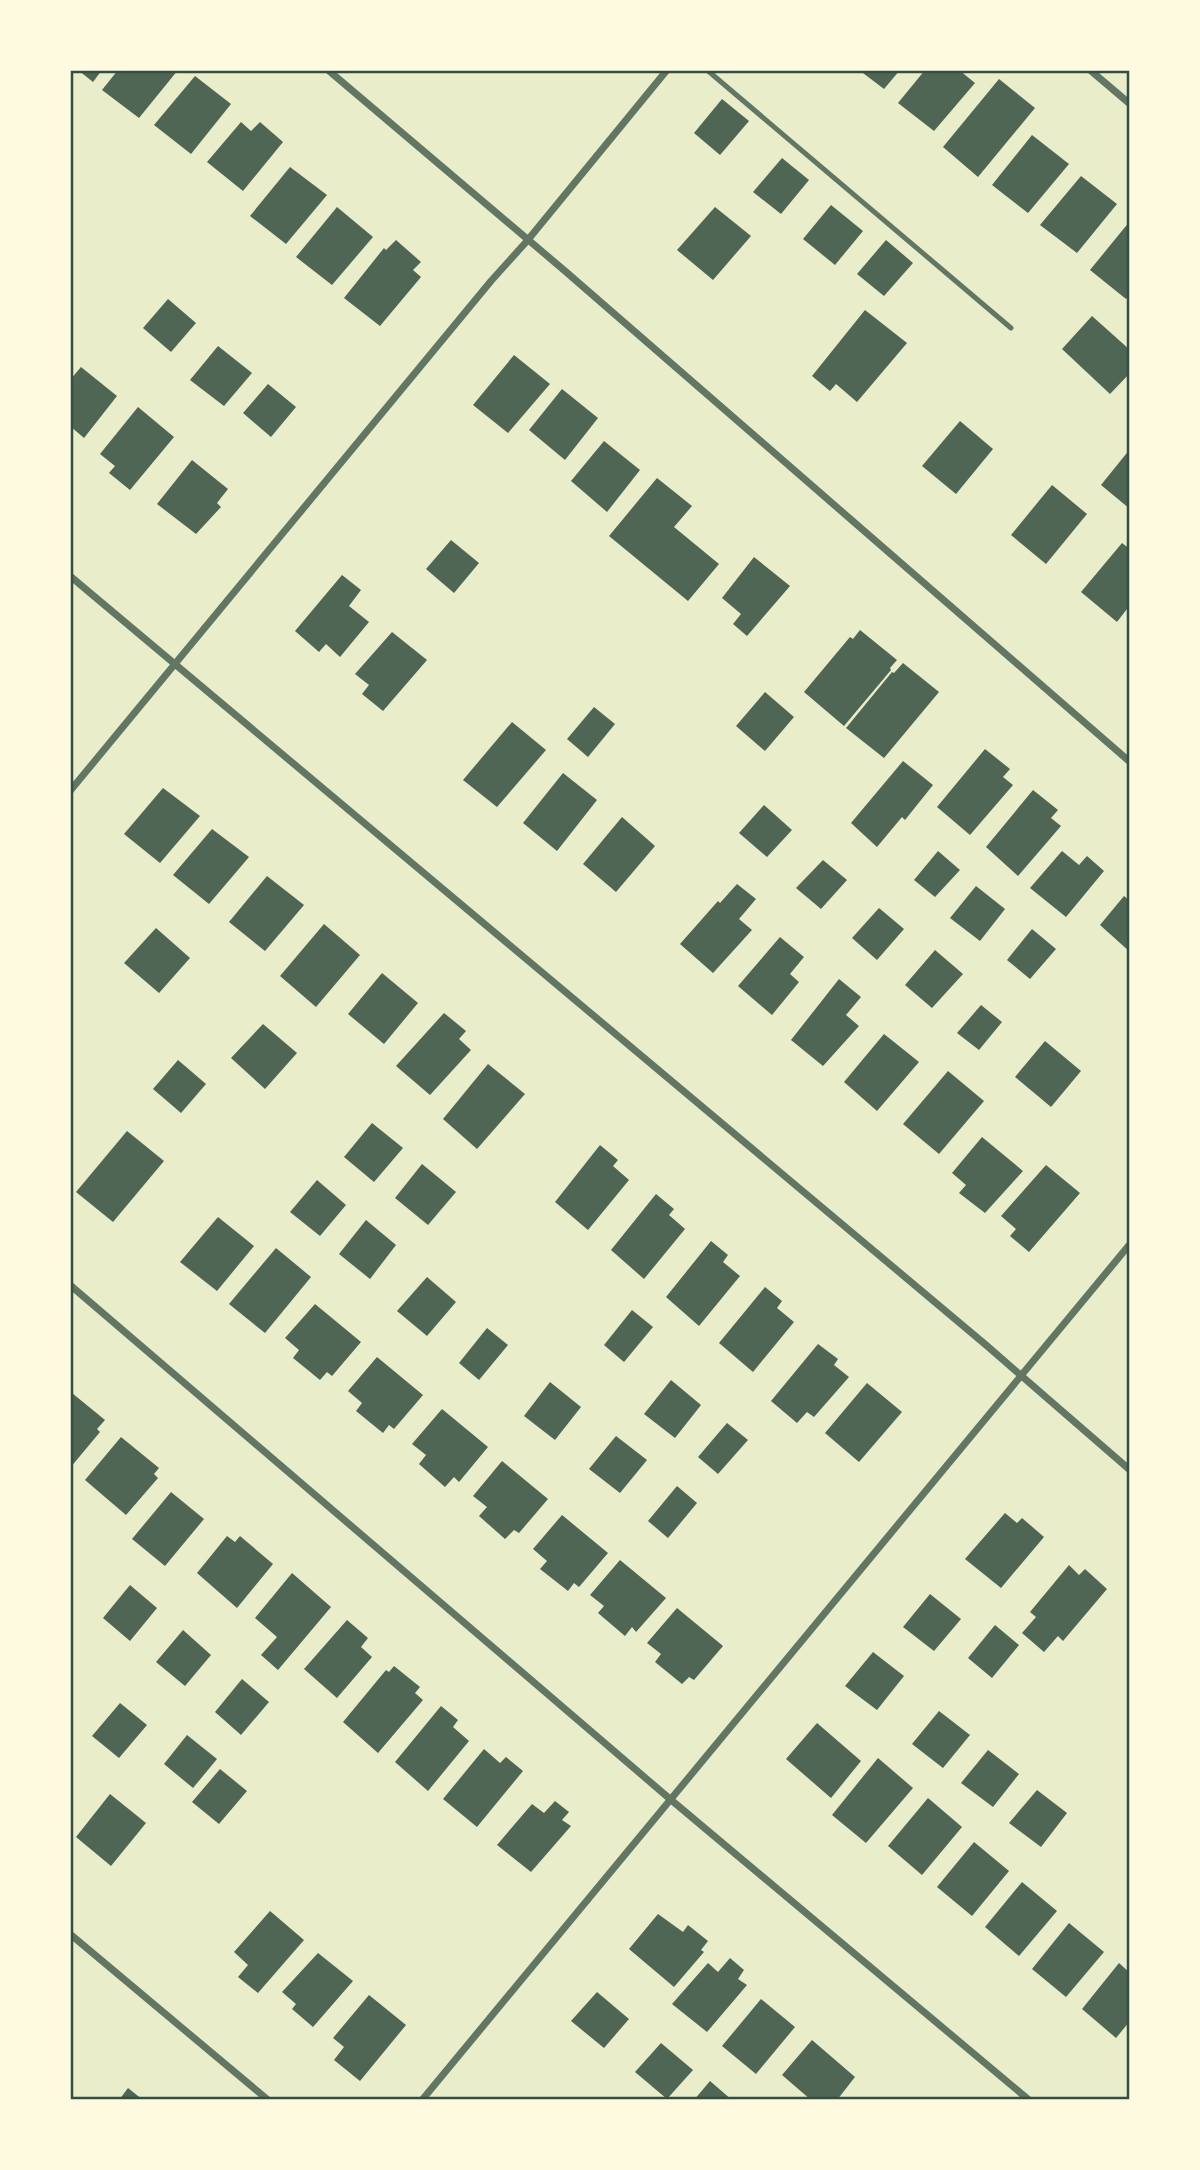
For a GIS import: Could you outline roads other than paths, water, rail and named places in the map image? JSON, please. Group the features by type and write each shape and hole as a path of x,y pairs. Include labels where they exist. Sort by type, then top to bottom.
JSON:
{"street":[{"path":"327,70 565,271 1130,762"},
{"path":"70,791 667,70"},
{"path":"1090,70 1130,104"},
{"path":"70,576 1130,1470"},
{"path":"422,2100 1130,1244"},
{"path":"70,1285 670,1799 1029,2100"},
{"path":"70,1934 268,2100"}],"lane":[{"path":"707,70 1012,328"}]}
